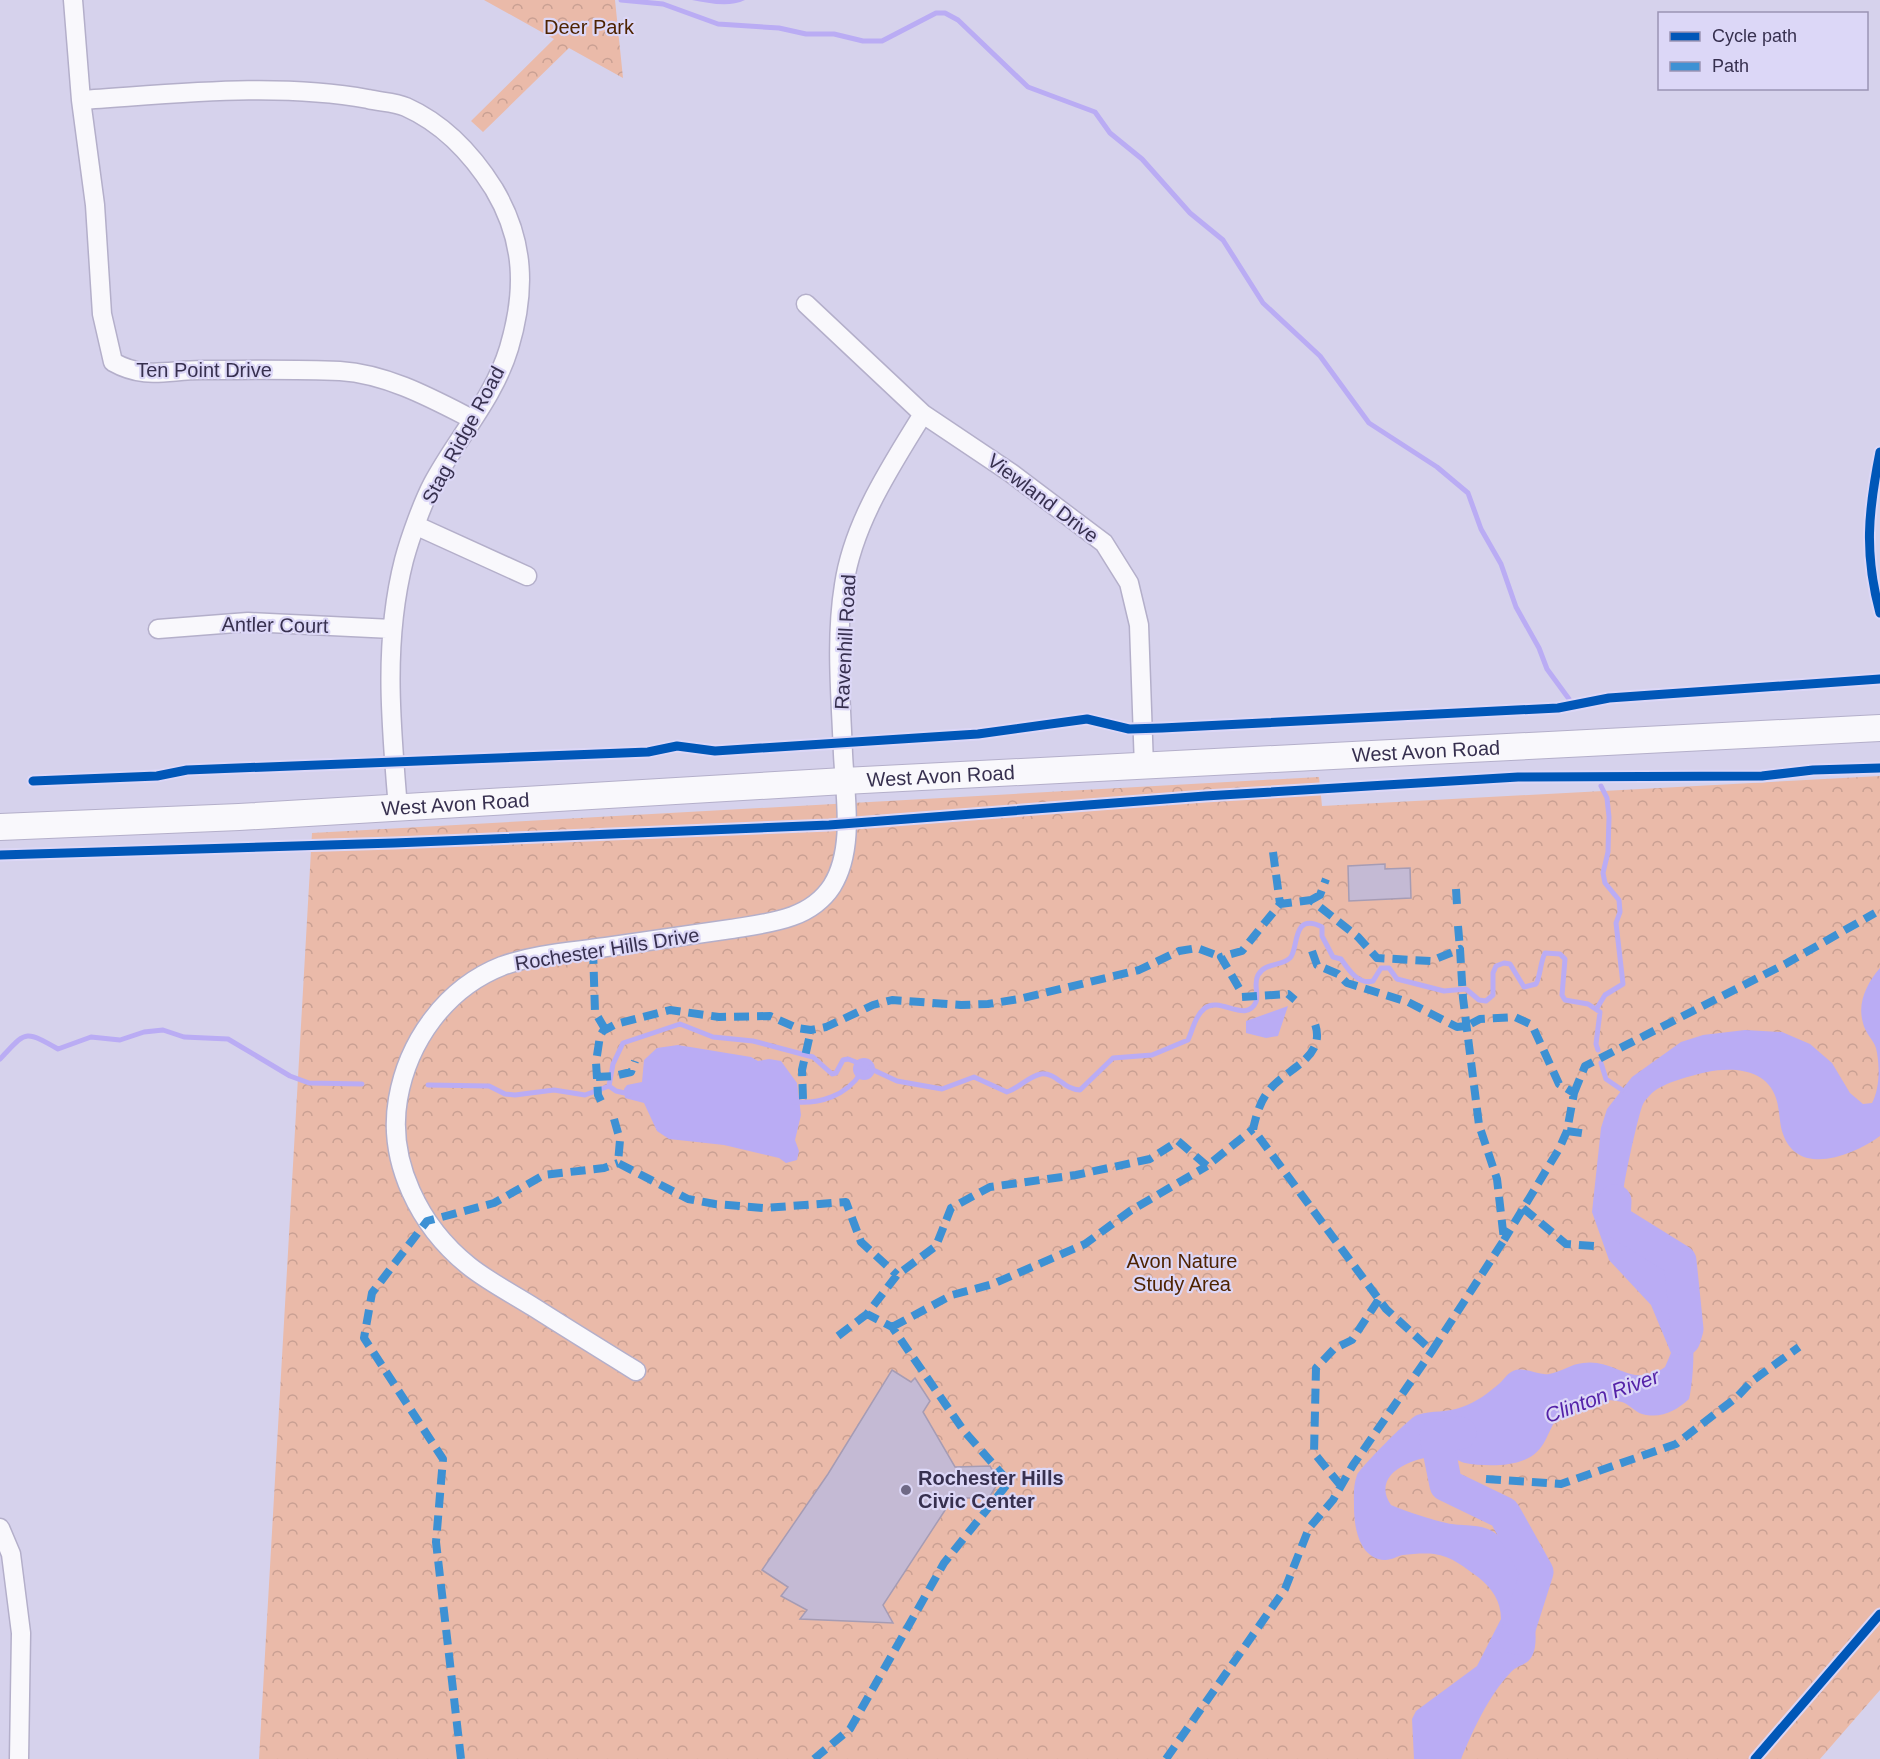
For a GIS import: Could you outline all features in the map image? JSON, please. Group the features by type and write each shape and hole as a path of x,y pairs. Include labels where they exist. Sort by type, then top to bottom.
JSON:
{"street":[{"name":"Ten Point Drive","path":"73,0 81,100 95,205 102,314 113,362 130,371 152,374 199,370 342,371 371,376 401,385 472,419"},
{"name":"Stag Ridge Road","path":"81,100 205,92 284,92 348,96 404,106 437,125 460,143 500,199 516,235 520,267 520,301 509,350 489,393 432,484 404,560 392,629 389,695 398,808"},
{"name":"Viewland Drive","path":"806,304 923,414 1011,473 1104,543 1129,583 1139,625 1144,767"},
{"name":"Ravenhill Road","path":"844,781 840,652 844,586 854,543 897,456 923,414"},
{"path":"417,526 527,576"},
{"name":"Antler Court","path":"158,629 248,622 392,629"},
{"name":"West Avon Road","path":"0,828 398,808 844,781 1880,728"},
{"name":"Rochester Hills Drive","path":"636,1371 485,1278 438,1236 410,1190 400,1155 397,1105 404,1071 426,1028 448,1001 473,981 501,967 553,954 774,922 810,908 831,886 841,865 846,833 844,781"},
{"path":"0,1528 11,1554 21,1633 20,1759"}],"green space":[{"name":"Deer Park","path":"484,0 615,0 623,78 569,48 483,132 471,121 554,39"},
{"name":"Avon Nature Study Area","path":"1880,776 1880,1690 1820,1759 259,1759 312,833 1319,777 1322,806"}],"water":[{"path":"692,0 745,0 726,4"},
{"path":"1880,968 1880,1136 1869,1143 1856,1150 1827,1159 1801,1156 1790,1147 1783,1134 1776,1098 1771,1088 1757,1076 1738,1070 1717,1070 1678,1080 1657,1089 1643,1104 1631,1150 1623,1197 1636,1236 1647,1252 1680,1287 1689,1306 1693,1347 1689,1399 1662,1415 1639,1413 1622,1402 1606,1400 1589,1402 1572,1407 1559,1415 1542,1446 1524,1460 1503,1465 1486,1465 1465,1463 1446,1456 1432,1457 1409,1463 1391,1475 1386,1484 1386,1494 1391,1505 1447,1523 1483,1527 1501,1539 1511,1552 1527,1589 1535,1628 1532,1656 1511,1672 1496,1691 1476,1725 1461,1759 1414,1759 1412,1719 1416,1711 1477,1666 1501,1619 1499,1606 1495,1595 1483,1581 1447,1557 1418,1554 1385,1560 1369,1554 1360,1541 1355,1524 1354,1491 1357,1475 1412,1418 1423,1413 1457,1409 1473,1403 1513,1371 1549,1374 1579,1364 1594,1363 1633,1375 1643,1375 1654,1373 1665,1367 1671,1353 1651,1305 1609,1260 1592,1212 1601,1128 1607,1109 1632,1077 1681,1042 1703,1035 1745,1030 1782,1032 1810,1044 1832,1063 1850,1093 1863,1104 1872,1103 1878,1084 1878,1061 1876,1048 1864,1027 1861,1008 1867,987"},
{"path":"1288,1006 1278,1036 1266,1038 1246,1033 1246,1021"},
{"path":"678,1045 751,1057 758,1061 769,1059 781,1061 797,1083 801,1115 795,1140 799,1151 797,1160 786,1163 779,1158 724,1145 669,1139 657,1131 644,1103 625,1098 624,1089 627,1085 642,1082 644,1060 657,1048"},
{"path":"864,1058 872,1061 875,1069 872,1077 864,1080 856,1077 853,1069 856,1061"}],"building":[{"path":"1385,864 1385,869 1410,868 1411,898 1349,901 1348,866"},
{"name":"Rochester Hills Civic Center","path":"892,1370 911,1382 915,1378 930,1401 923,1412 955,1467 990,1466 999,1481 989,1498 953,1498 883,1605 893,1623 800,1619 807,1610 781,1596 788,1587 762,1570 828,1474"}],"waterway":[{"path":"621,0 663,4 718,24 779,28 806,34 834,34 863,41 882,41 936,13 945,13 958,20 1028,87 1095,112 1110,133 1142,159 1190,213 1223,240 1263,303 1320,356 1369,423 1437,467 1468,493 1481,529 1501,564 1516,607 1539,648 1547,669 1569,699"},
{"path":"1597,1008 1605,995 1623,984 1616,923 1620,912 1619,900 1605,883 1603,873 1608,852 1609,817 1607,798 1601,786"},
{"path":"869,1068 897,1081 942,1089 974,1077 1007,1092 1032,1077 1046,1074 1069,1087 1080,1090 1113,1058 1152,1055 1188,1040 1202,1011 1211,1005 1246,1011 1252,1008 1257,999 1258,975 1265,968 1290,958 1301,928 1305,924 1312,923 1322,927 1322,936 1333,957 1341,959 1354,975 1363,981 1373,981 1381,968 1389,968 1397,979 1444,991 1466,989 1479,1000 1486,1001 1493,995 1493,973 1496,966 1504,963 1510,964 1524,987 1536,984 1545,953 1560,954 1565,959 1562,995 1565,1000 1588,1004 1600,1012 1596,1044 1598,1050"},
{"path":"428,1085 489,1086 505,1094 515,1095 554,1090 585,1095 609,1086 613,1064 623,1043 680,1024 713,1037 753,1041 813,1057 832,1074 836,1073 843,1060 848,1059 861,1064"},
{"path":"0,1059 15,1043 26,1036 38,1038 58,1049 91,1037 120,1040 144,1032 163,1030 184,1037 228,1039 290,1076 309,1083 362,1084"},
{"path":"1601,1063 1606,1079 1622,1090"},
{"path":"794,1102 813,1102 832,1097 848,1088 861,1073"},
{"path":"609,1086 616,1091 629,1094"},
{"name":"Clinton River","path":"1615,1201 1614,1220 1680,1261 1687,1329 1684,1339"},
{"name":"Clinton River","path":"1460,1433 1436,1436 1446,1485 1504,1513 1537,1572 1516,1638"}],"marked path":[{"path":"1273,852 1280,904"},
{"path":"1311,900 1320,895 1326,879"},
{"path":"1456,889 1457,905"},
{"path":"1239,988 1221,957 1242,951 1280,904 1311,900 1358,937 1377,958 1431,961 1460,949 1463,998 1479,1125 1497,1179 1504,1240 1432,1351 1386,1309 1253,1129 1260,1106 1267,1093 1303,1061 1316,1044 1317,1032 1313,1019"},
{"path":"1574,1093 1585,1066 1787,963 1875,913"},
{"path":"1458,926 1460,949"},
{"path":"601,1101 598,1095 596,1062 600,1036 603,1031 616,1024 670,1010 719,1017 770,1016 797,1028 811,1030 826,1027 873,1005 892,1000 961,1005 988,1004 1019,999 1139,970 1179,951 1197,948 1221,957"},
{"path":"593,949 595,1012 605,1029"},
{"path":"1312,951 1317,965 1338,974 1347,983 1408,1002 1457,1027 1467,1026 1480,1019 1515,1017 1532,1025 1559,1084 1574,1093 1567,1131 1559,1149 1504,1240"},
{"path":"1242,997 1288,994 1295,1000"},
{"path":"803,1099 802,1070 811,1030"},
{"path":"596,1077 631,1072 635,1061"},
{"path":"614,1119 620,1140 618,1163 688,1199 764,1208 846,1202 861,1242 897,1275"},
{"path":"814,1759 850,1729 944,1563 1009,1482 964,1431 892,1327 867,1314 897,1275 936,1246 951,1208 990,1187 1076,1175 1150,1159 1178,1141 1207,1166 1253,1129"},
{"path":"1567,1131 1588,1134"},
{"path":"461,1759 436,1542 443,1459 364,1338 372,1293 427,1221 494,1203 544,1175 604,1168 618,1163"},
{"path":"892,1327 952,1295 993,1284 1085,1244 1130,1211 1207,1166"},
{"path":"1523,1208 1566,1244 1594,1246"},
{"path":"1341,1486 1314,1453 1316,1368 1334,1349 1352,1340 1379,1299"},
{"path":"838,1336 867,1314"},
{"path":"1486,1479 1561,1484 1676,1444 1737,1397 1752,1381 1799,1347"},
{"path":"1166,1759 1285,1589 1309,1528 1333,1500 1353,1465 1432,1351"}],"cycle path":[{"path":"1880,452 1873,494 1870,533 1872,571 1880,613"},
{"path":"33,781 157,776 187,770 648,752 677,746 715,751 978,734 1087,719 1129,729 1558,708 1609,698 1880,679"},
{"path":"0,855 394,843 829,825 1205,796 1518,777 1762,776 1813,770 1880,768"},
{"path":"1755,1759 1880,1614"}],"place":[{"name":"Rochester Hills Civic Center","path":"906,1490"}]}
